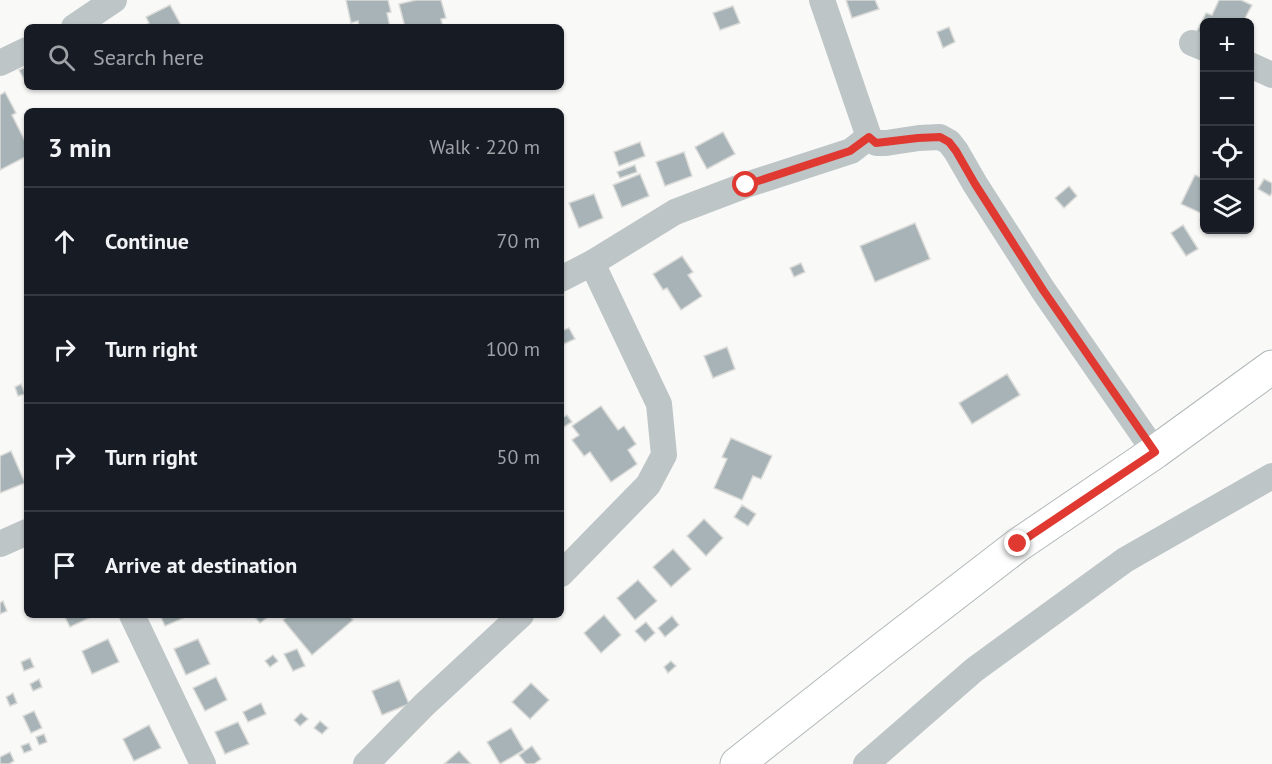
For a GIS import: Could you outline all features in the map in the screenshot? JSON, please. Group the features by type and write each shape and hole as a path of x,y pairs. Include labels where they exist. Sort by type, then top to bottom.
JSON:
{"main road":[{"path":"737,764 1018,544 1155,452 1272,367"}],"street":[{"path":"78,24 114,0"},
{"path":"822,0 869,137 876,143 940,137 949,142 1043,290 1155,452"},
{"path":"0,63 24,51"},
{"path":"1254,67 1272,75"},
{"path":"564,277 675,212 746,185 850,151 869,137"},
{"path":"564,571 648,485 664,455 659,404 592,263"},
{"path":"866,764 974,670 1125,560 1272,476"},
{"path":"0,544 24,533"},
{"path":"133,618 203,764"},
{"path":"366,764 424,705 518,618"}],"building":[{"path":"346,0 388,0 391,12 387,13 389,24 358,24 358,21 351,23"},
{"path":"416,0 441,0 446,18 441,19 442,24 404,24 399,4"},
{"path":"846,0 875,0 879,9 852,18"},
{"path":"1219,0 1241,0 1252,5 1245,18 1204,18 1206,13 1212,15"},
{"path":"170,5 180,24 148,24 146,17"},
{"path":"733,6 740,23 720,30 713,13"},
{"path":"949,27 955,42 943,48 937,32"},
{"path":"24,68 24,79 19,70"},
{"path":"5,92 16,113 12,115 24,139 24,158 0,170 0,95"},
{"path":"723,132 735,154 707,169 695,147"},
{"path":"640,142 645,156 619,166 614,152"},
{"path":"684,152 692,176 665,186 656,162"},
{"path":"635,165 637,172 620,178 617,172"},
{"path":"640,174 649,196 622,207 613,185"},
{"path":"1195,175 1200,177 1200,213 1181,204"},
{"path":"1264,179 1272,183 1270,196 1258,189"},
{"path":"1069,186 1077,196 1064,208 1055,198"},
{"path":"594,194 603,218 579,228 569,203"},
{"path":"915,223 930,259 875,282 860,246"},
{"path":"1183,225 1198,249 1186,256 1171,233"},
{"path":"682,256 693,272 688,275 702,296 681,310 667,288 663,290 653,274"},
{"path":"801,263 805,272 794,277 790,268"},
{"path":"569,328 575,339 564,344 564,330"},
{"path":"727,347 735,369 713,378 704,356"},
{"path":"1007,374 1020,395 972,424 959,403"},
{"path":"21,384 24,394 18,396 15,387"},
{"path":"601,406 618,430 624,426 636,444 628,450 637,464 611,482 590,452 584,456 572,440 579,435 572,426"},
{"path":"567,415 572,422 564,427 564,417"},
{"path":"731,438 772,456 761,479 753,476 742,500 714,488 727,459 722,457"},
{"path":"11,451 24,483 0,493 0,456"},
{"path":"742,505 756,514 748,526 734,517"},
{"path":"704,519 723,538 706,556 687,536"},
{"path":"673,549 691,569 671,587 653,567"},
{"path":"638,580 657,601 635,620 617,598"},
{"path":"3,601 7,611 0,614 0,603"},
{"path":"604,615 621,635 601,653 584,633"},
{"path":"672,616 679,625 665,637 658,628"},
{"path":"66,618 89,618 70,627"},
{"path":"161,618 183,618 165,626"},
{"path":"256,618 267,618 260,623"},
{"path":"285,618 351,618 353,620 312,655 283,620"},
{"path":"646,622 655,633 645,642 635,631"},
{"path":"108,639 119,662 92,674 82,651"},
{"path":"198,639 210,664 186,675 174,649"},
{"path":"297,649 305,666 293,671 284,654"},
{"path":"273,655 278,661 270,667 265,661"},
{"path":"30,658 34,667 24,671 21,662"},
{"path":"671,661 676,666 668,673 664,667"},
{"path":"216,677 227,700 205,711 193,688"},
{"path":"39,679 42,687 33,691 30,684"},
{"path":"399,680 409,704 382,715 372,691"},
{"path":"531,683 549,700 530,719 512,702"},
{"path":"13,693 17,703 10,706 6,697"},
{"path":"261,703 266,714 248,722 243,712"},
{"path":"34,711 42,728 31,733 23,716"},
{"path":"301,713 308,719 300,726 294,720"},
{"path":"320,721 328,728 322,734 314,728"},
{"path":"238,722 249,744 225,754 215,732"},
{"path":"149,725 161,748 134,761 123,739"},
{"path":"511,728 524,750 500,764 487,742"},
{"path":"44,734 47,742 39,745 36,737"},
{"path":"29,743 32,750 24,753 21,746"},
{"path":"532,746 541,759 534,764 526,764 519,755"},
{"path":"459,751 471,764 444,764"},
{"path":"10,752 14,761 9,764 0,764 0,757"}],"route":[{"path":"746,185 850,151 869,137 876,143 940,137 949,142 956,151 1043,290 1155,452 1018,544"}]}
